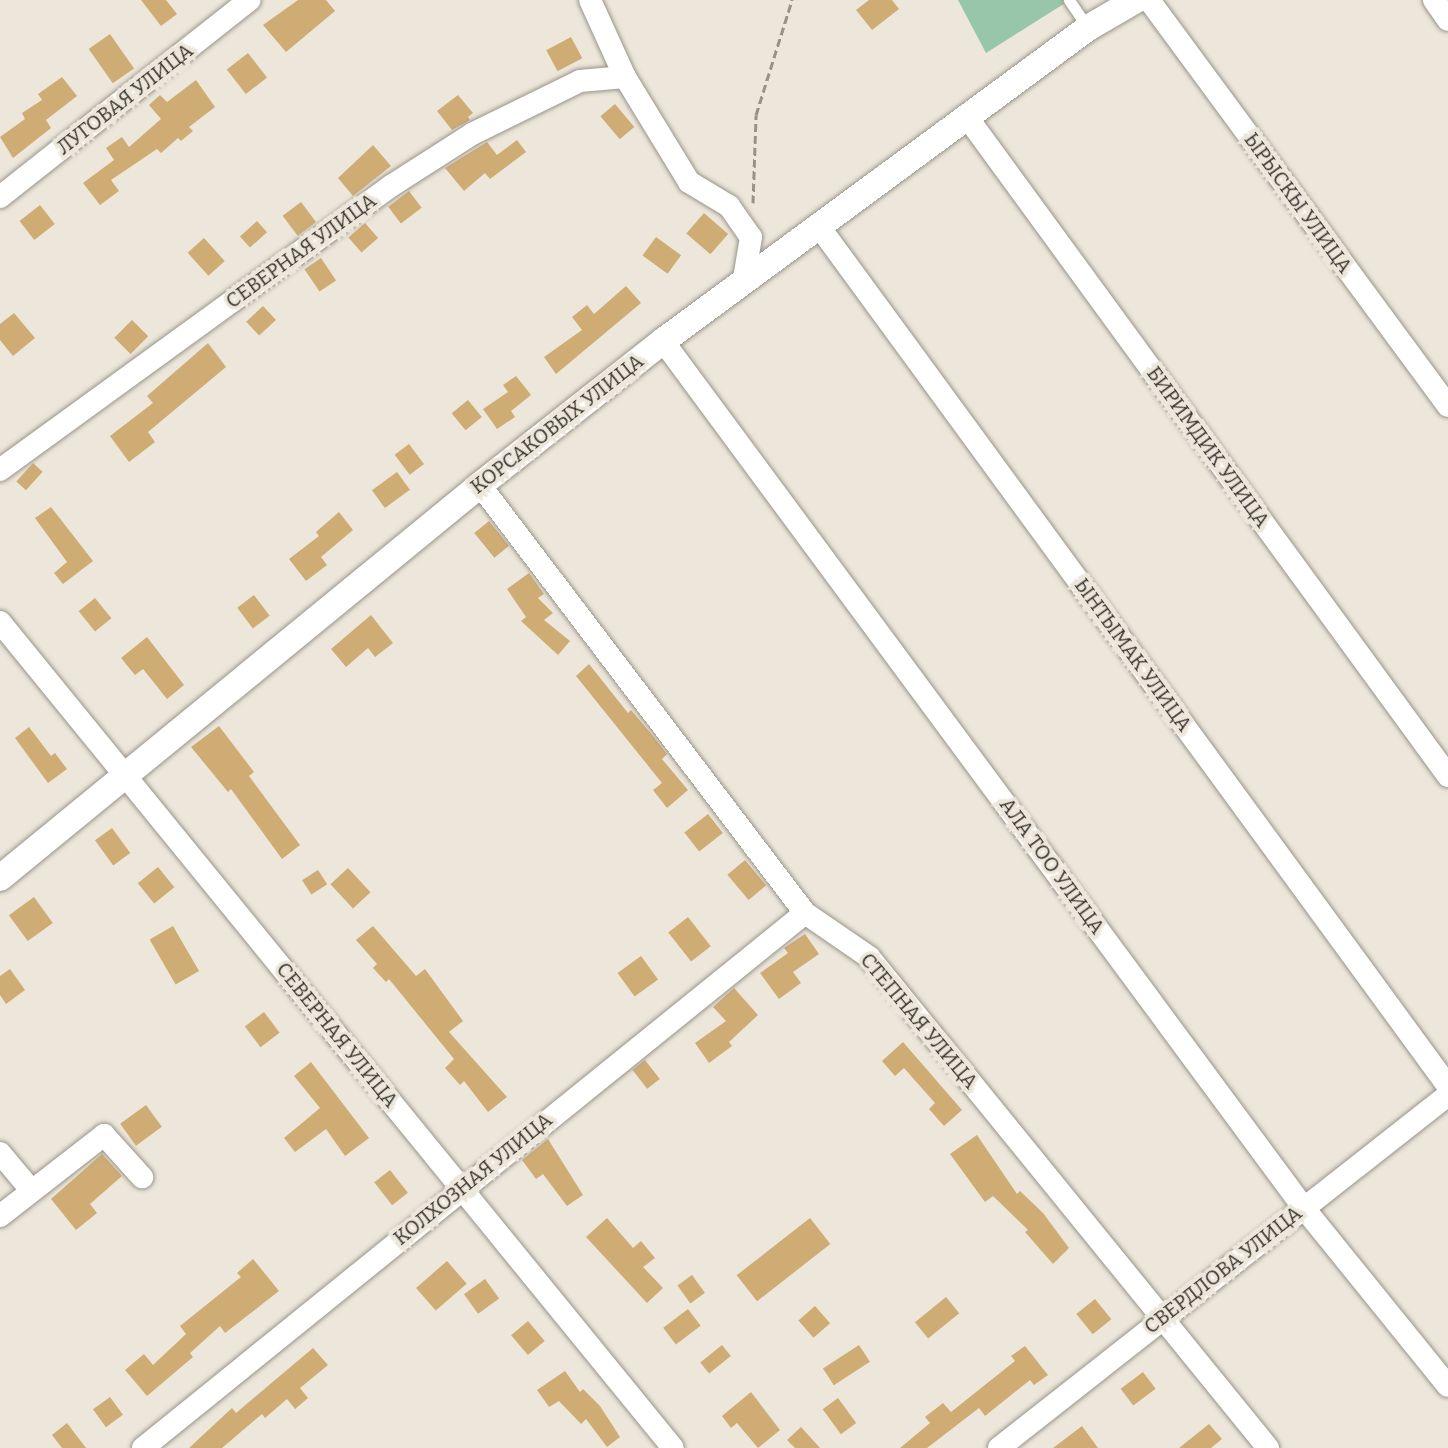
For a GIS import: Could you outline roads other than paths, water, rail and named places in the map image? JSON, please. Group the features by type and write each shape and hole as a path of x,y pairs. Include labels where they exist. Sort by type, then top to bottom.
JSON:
{"street":[{"name":"ЛУГОВАЯ УЛИЦА","path":"0,197 249,0"},
{"path":"590,0 625,77 689,182 729,206 751,237 744,279"},
{"name":"КОРСАКОВЫХ УЛИЦА","path":"0,878 480,485 663,341 1088,28 1136,0"},
{"name":"ЫРЫСКЫ УЛИЦА","path":"1149,0 1448,406"},
{"path":"1434,0 1448,20"},
{"name":"СЕВЕРНАЯ УЛИЦА","path":"0,470 391,186 472,134 580,81 625,77"},
{"name":"БИРИМДИК УЛИЦА","path":"967,117 1448,776"},
{"name":"ЫНТЫМАК УЛИЦА","path":"818,225 1448,1086"},
{"name":"АЛА ТОО УЛИЦА","path":"663,341 1303,1207 1448,1386"},
{"name":"СТЕПНАЯ УЛИЦА","path":"480,485 805,913 869,957 1268,1448"},
{"name":"СЕВЕРНАЯ УЛИЦА","path":"0,622 673,1448"},
{"name":"КОЛХОЗНАЯ УЛИЦА","path":"143,1448 805,913"},
{"name":"СВЕРДЛОВА УЛИЦА","path":"999,1448 1448,1095"},
{"path":"0,1216 104,1135 142,1177"},
{"path":"0,1153 31,1190"}],"lane":[{"path":"1069,0 1088,28"}]}
